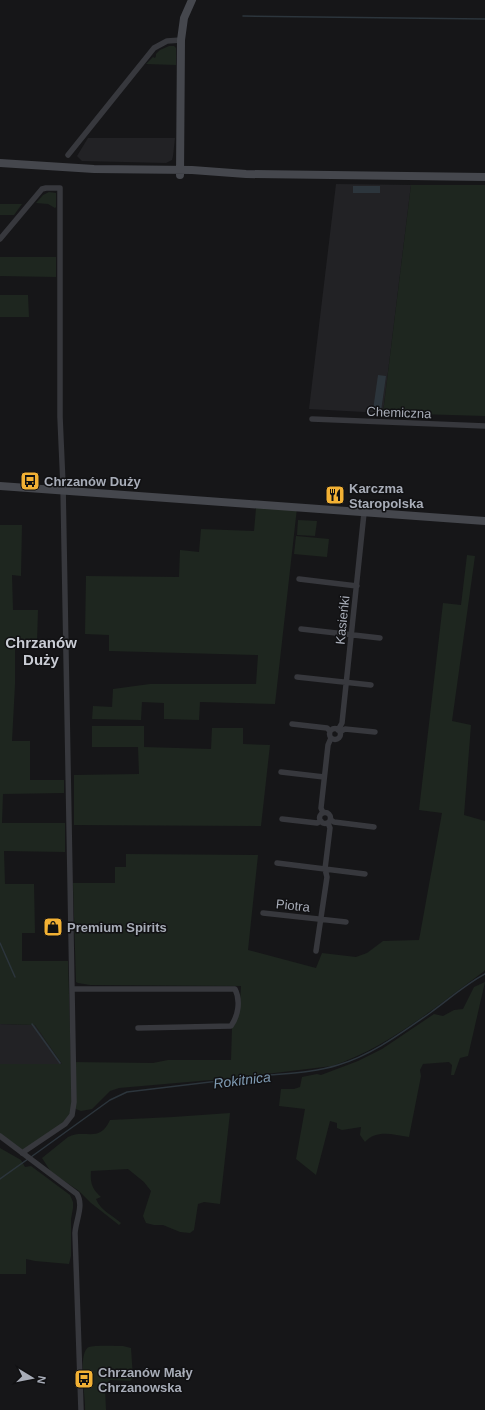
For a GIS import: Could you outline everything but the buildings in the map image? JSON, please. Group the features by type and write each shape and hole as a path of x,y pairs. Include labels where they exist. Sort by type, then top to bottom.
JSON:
{"main road":[{"path":"180,173 181,40 184,18 192,0"},
{"path":"0,163 180,173"},
{"path":"0,168 59,173 485,177"},
{"path":"0,486 485,521"}],"street":[{"path":"68,155 154,48 167,41 181,40"},
{"path":"0,239 42,190 46,188 60,188 60,417 63,490 74,1102 72,1115 65,1124 27,1157"},
{"name":"Chemiczna","path":"312,419 485,426"},
{"name":"Kasieńki","path":"339,731 342,724 364,513"},
{"path":"299,579 357,586"},
{"path":"301,629 380,638"},
{"path":"297,677 371,685"},
{"path":"292,724 327,728 330,731 334,729 339,731 345,729 375,732"},
{"path":"321,821 320,817 323,813 321,808 324,777 328,745 331,738 329,736 330,731"},
{"path":"331,738 335,740 338,739 340,737 339,731"},
{"path":"281,772 324,777"},
{"path":"316,951 327,877 325,868 330,828 330,815 329,813 323,813"},
{"path":"282,819 317,823 321,821 324,823 334,822 374,827"},
{"path":"277,863 365,874"},
{"name":"Piotra","path":"263,912 346,922"},
{"path":"72,989 235,990 238,995 236,1020 231,1026 138,1028"},
{"path":"0,1136 77,1194 80,1199 81,1204 75,1233 81,1410"}],"shaded area":[{"path":"169,46 174,46 176,48 176,65 146,64 153,57 155,58 156,54 160,50"},
{"path":"88,138 175,138 172,160 166,163 82,161 77,156"},
{"path":"336,184 411,185 383,413 309,409"},
{"path":"411,185 485,185 485,416 383,413"},
{"path":"353,186 380,186 380,193 353,193"},
{"path":"49,192 56,193 55,208 48,204 36,203 43,195"},
{"path":"0,204 22,204 14,215 0,215"},
{"path":"0,257 56,257 56,277 0,276"},
{"path":"0,295 28,295 29,317 0,317"},
{"path":"378,375 386,376 381,411 373,410"},
{"path":"256,508 297,508 275,704 200,702 199,720 164,719 164,703 142,702 141,720 92,719 93,706 112,707 113,689 150,684 256,684 258,655 109,651 109,635 85,634 86,576 179,577 180,550 199,552 201,529 254,531"},
{"path":"298,520 317,521 315,536 297,535"},
{"path":"0,525 22,525 21,576 12,575 13,610 38,610 37,643 28,643 29,649 15,649 12,741 30,741 30,780 64,780 64,793 3,794 2,823 65,823 65,852 4,851 5,884 34,884 35,933 22,933 22,961 68,961 71,1062 153,1063 168,1060 231,1060 232,1028 240,1003 241,986 90,985 76,982 73,883 115,883 115,867 126,867 126,854 258,855 248,950 316,968 322,953 356,957 367,953 383,941 419,940 442,813 419,810 443,603 461,605 467,555 475,556 452,721 471,725 464,815 485,821 485,970 411,1025 392,1037 353,1058 332,1066 234,1078 119,1088 110,1091 92,1109 81,1111 73,1108 65,1124 22,1153 0,1136 0,1064 62,1064 35,1025 0,1024"},
{"path":"296,536 329,539 327,557 294,554"},
{"path":"92,726 144,726 144,747 211,749 212,728 243,728 243,744 270,745 261,826 74,825 74,775 139,774 138,747 92,747"},
{"path":"485,982 468,1056 460,1058 454,1075 451,1075 452,1065 449,1062 423,1064 420,1070 421,1076 409,1137 380,1134 375,1135 365,1142 360,1135 361,1127 342,1130 337,1128 337,1123 330,1121 316,1175 296,1159 305,1109 279,1106 281,1089 294,1089 300,1087 302,1077 317,1074 321,1075 358,1061 382,1049 434,1014 443,1016 454,1010 463,1009 474,987"},
{"path":"0,1024 35,1025 62,1064 0,1064"},
{"path":"230,1113 220,1204 204,1202 198,1204 194,1230 190,1233 180,1232 163,1225 146,1223 143,1216 151,1191 144,1182 128,1169 91,1171 92,1186 101,1197 96,1199 98,1203 104,1210 121,1223 119,1225 91,1203 79,1191 51,1172 42,1158 68,1137 80,1134 96,1134 101,1132 110,1120"},
{"path":"0,1148 21,1160 25,1167 31,1166 70,1195 73,1202 73,1208 71,1219 71,1256 69,1264 26,1259 26,1274 0,1274"},
{"path":"92,1346 123,1346 131,1348 133,1378 130,1381 110,1380 105,1388 106,1410 85,1410 83,1357 85,1351"}],"waterway":[{"path":"243,16 485,19"},
{"path":"0,943 15,977"},
{"name":"Rokitnica","path":"31,1157 110,1100 127,1092 313,1071 351,1061 397,1036 464,987 485,974"},
{"path":"32,1024 60,1063"},
{"name":"Rokitnica","path":"0,1179 28,1159"}],"place":[{"name":"Chrzanów Duży","path":"30,481"},
{"name":"Karczma Staropolska","path":"335,495"},
{"name":"Premium Spirits","path":"53,927"},
{"name":"Chrzanów Mały Chrzanowska","path":"84,1379"}],"district":[{"name":"Chrzanów Duży","path":"41,652"}]}
